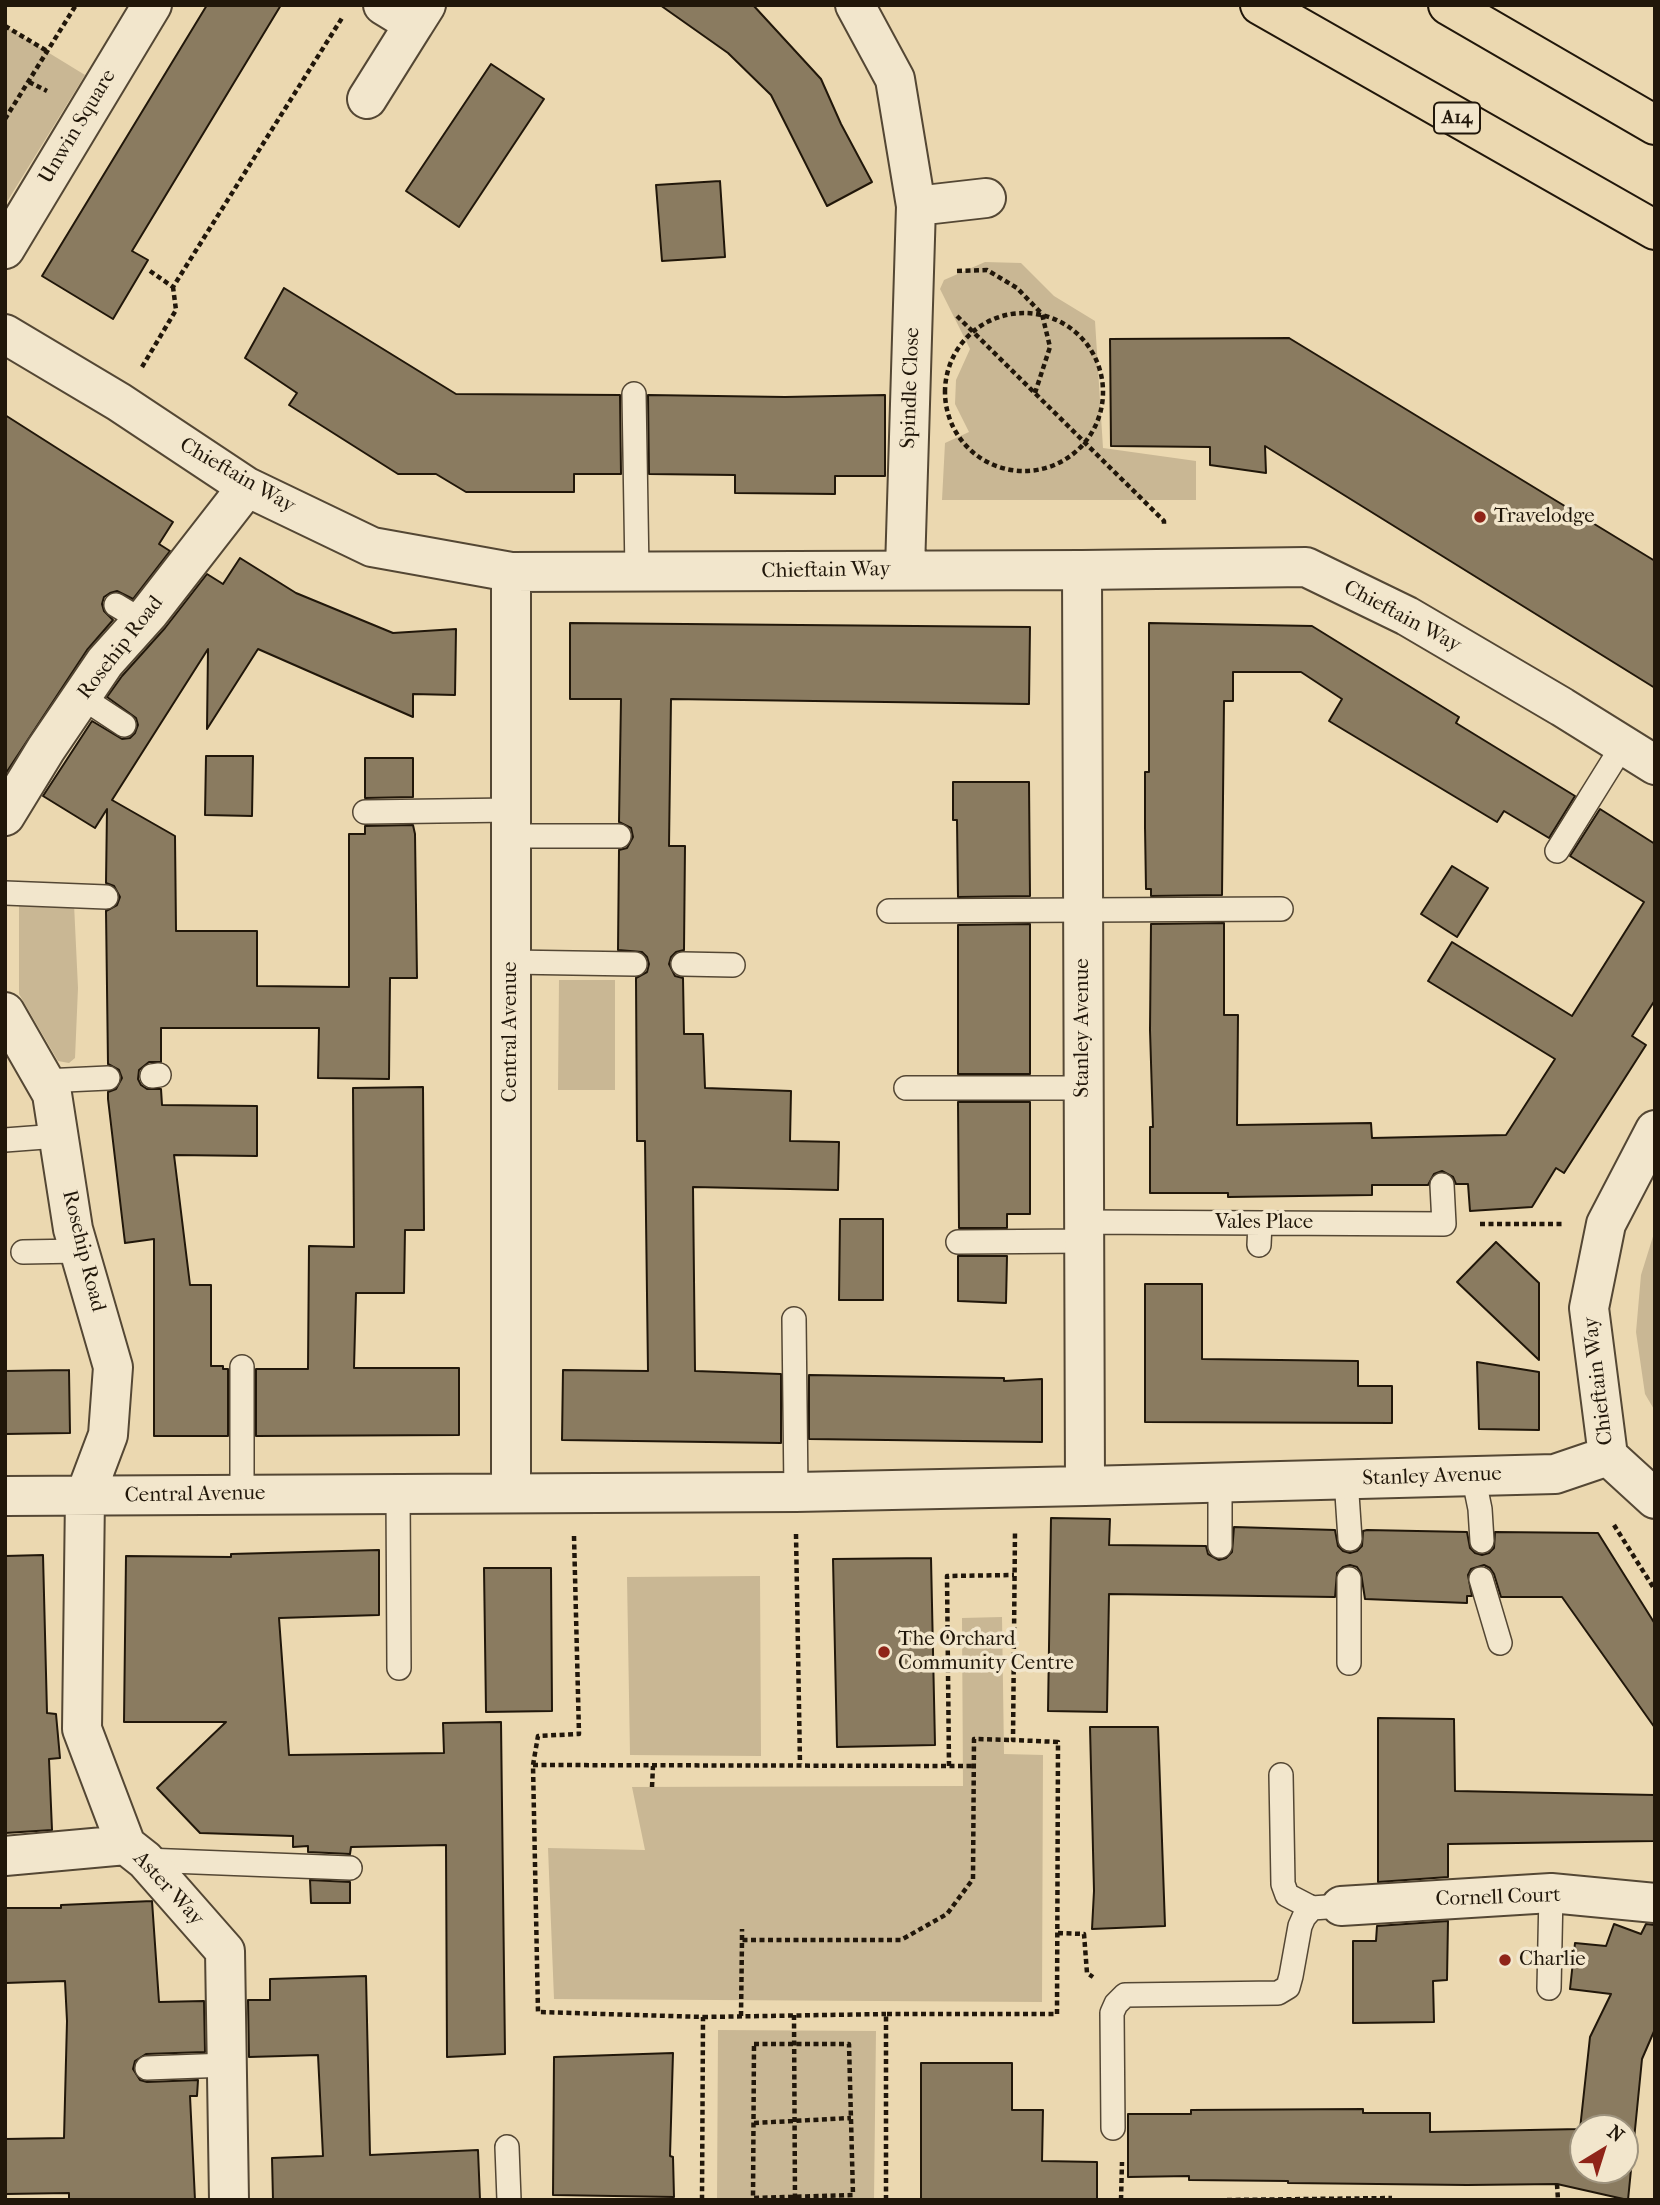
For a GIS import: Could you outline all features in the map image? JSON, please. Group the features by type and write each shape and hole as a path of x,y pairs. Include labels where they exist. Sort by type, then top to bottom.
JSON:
{"highway":[{"name":"A14","path":"1259,5 1655,230"},
{"path":"1448,5 1655,125"}],"street":[{"name":"Unwin Square","path":"5,249 152,5"},
{"name":"Spindle Close","path":"855,5 895,79 916,206 905,569"},
{"path":"367,99 408,12"},
{"path":"916,206 986,198"},
{"name":"Chieftain Way","path":"5,334 119,402 247,486 372,547 511,572 1165,570 1306,567 1407,616 1655,765"},
{"name":"Rosehip Road","path":"5,817 36,743 83,698 105,662 128,612 149,613 247,486"},
{"name":"Stanley Avenue","path":"1082,570 1084,1486"},
{"name":"Central Avenue","path":"511,572 511,1492"},
{"name":"Rosehip Road","path":"5,1012 52,1094 73,1229 113,1367 108,1435 85,1496"},
{"name":"Chieftain Way","path":"1655,1130 1606,1224 1589,1308 1608,1456 1655,1499"},
{"name":"Stanley Avenue","path":"796,1492 1555,1474 1608,1456"},
{"name":"Central Avenue","path":"5,1496 796,1492"},
{"name":"Aster Way","path":"85,1496 82,1729 136,1852 225,1951 229,2200"},
{"path":"5,1856 136,1852"},
{"name":"Cornell Court","path":"1326,1907 1551,1893 1655,1903"}],"lane":[{"path":"635,394 637,572"},
{"path":"83,698 124,725"},
{"path":"1557,851 1623,745"},
{"path":"365,812 511,823 619,836"},
{"path":"5,893 106,897"},
{"path":"889,911 1281,909"},
{"path":"511,962 635,964"},
{"path":"683,964 733,965"},
{"path":"44,1081 108,1078"},
{"path":"906,1088 1084,1088"},
{"path":"5,1140 58,1136"},
{"path":"1442,1185 1444,1224"},
{"name":"Vales Place","path":"958,1242 1084,1231 1259,1234 1444,1224"},
{"path":"23,1252 80,1251"},
{"path":"794,1319 796,1492"},
{"path":"242,1367 242,1494"},
{"path":"1473,1475 1480,1509 1482,1541"},
{"path":"1346,1479 1350,1539"},
{"path":"1220,1482 1220,1546"},
{"path":"398,1493 399,1668"},
{"path":"1349,1579 1349,1663"},
{"path":"1481,1580 1500,1643"},
{"path":"1281,1776 1283,1884 1287,1895 1326,1907"},
{"path":"136,1852 350,1868"},
{"path":"1549,1988 1551,1893"},
{"path":"1113,2128 1112,2013 1116,2004 1125,1995 1278,1993 1288,1986 1304,1917 1326,1907"},
{"path":"147,2068 227,2065"},
{"path":"507,2147 509,2200"}],"path":[{"path":"5,119 76,5"},
{"path":"119,402 176,310 173,286 342,17"},
{"path":"5,26 47,51"},
{"path":"914,274 987,270 1017,288 1042,314 1049,347 1035,393"},
{"path":"150,271 173,286"},
{"path":"914,274 1164,521 1165,570"},
{"path":"1017,312 1042,314 1067,324 1087,343 1099,367 1104,393 1099,419 1086,442 1065,460 1041,469 1014,471 989,464 968,448 953,427 945,401 946,375 955,351 972,331 993,318 1017,312"},
{"path":"1444,1224 1606,1224"},
{"path":"1013,1740 1014,1488"},
{"path":"573,1492 579,1734 538,1736 533,1765 538,2012 703,2017 1057,2014 1058,1742 974,1739 973,1879 947,1914 901,1940 742,1940"},
{"path":"796,1492 800,1764"},
{"path":"949,1766 947,1576 1014,1575"},
{"path":"533,1765 974,1766"},
{"path":"652,1787 653,1766"},
{"path":"741,2016 742,1929"},
{"path":"1058,1933 1084,1934 1087,1973 1125,1995"},
{"path":"886,2014 886,2200"},
{"path":"794,2015 795,2199"},
{"path":"702,2200 703,2017"},
{"path":"754,2044 794,2045 849,2044 853,2195 795,2199 754,2198 754,2044"},
{"path":"754,2123 851,2118"},
{"path":"1557,2183 1558,2200"},
{"path":"1227,2200 1392,2198"}],"shaded area":[{"path":"5,26 85,75 5,205"},
{"path":"985,262 1021,263 1054,296 1095,321 1103,448 1196,461 1196,500 942,500 945,443 969,432 955,404 956,380 970,349 940,289 944,280"},
{"path":"19,903 74,904 78,988 75,1058 69,1063 58,1061 19,994"},
{"path":"559,980 615,980 615,1090 558,1090"},
{"path":"1655,1230 1655,1411 1645,1394 1636,1332 1641,1275"},
{"path":"760,1576 761,1756 630,1755 627,1577"},
{"path":"1002,1617 1004,1754 1043,1755 1042,2002 554,1999 548,1848 645,1850 632,1787 963,1786 962,1618"},
{"path":"718,2030 876,2031 874,2200 717,2200"}],"building":[{"path":"207,5 281,5 132,251 148,260 113,319 42,276"},
{"path":"660,5 753,5 821,79 872,182 827,206 771,95 728,53"},
{"path":"491,64 544,99 459,227 406,191"},
{"path":"720,181 725,257 662,261 656,185"},
{"path":"284,288 456,394 620,395 621,474 574,474 574,492 466,492 436,474 398,474 289,405 297,393 245,358"},
{"name":"Travelodge","path":"1289,338 1655,561 1655,688 1265,446 1266,473 1210,465 1210,447 1111,446 1110,339"},
{"path":"648,395 885,395 885,476 835,476 835,494 735,493 735,475 649,474"},
{"path":"5,415 173,522 159,544 170,551 133,599 117,591 104,597 104,611 113,620 87,650 6,773"},
{"path":"240,558 296,593 393,633 456,629 455,695 413,694 413,717 258,649 207,729 208,649 112,800 175,836 176,931 257,931 257,986 349,987 349,834 365,834 365,826 413,825 415,834 417,978 390,978 389,1079 318,1078 319,1028 161,1028 161,1062 149,1062 139,1070 138,1079 141,1085 147,1089 161,1089 162,1105 257,1106 257,1156 174,1155 190,1285 211,1285 211,1366 228,1369 228,1436 154,1436 154,1239 125,1243 108,1099 108,1092 116,1089 122,1078 119,1070 108,1064 106,911 117,905 120,897 114,886 106,883 107,809 95,828 43,796 92,721 122,739 130,738 135,733 138,725 136,718 107,697 207,574 223,584"},
{"path":"570,623 1030,627 1029,704 671,699 669,846 685,846 684,950 676,952 669,964 675,976 683,978 684,1034 703,1034 705,1088 791,1091 790,1141 839,1142 838,1190 693,1187 695,1371 781,1374 781,1443 562,1440 563,1370 648,1371 645,1141 637,1141 636,978 647,972 649,964 642,952 618,950 619,850 627,848 633,837 631,828 619,822 621,699 570,699"},
{"path":"1149,623 1312,626 1459,717 1456,723 1575,796 1549,838 1504,811 1497,822 1329,721 1342,699 1301,672 1233,672 1233,701 1224,701 1222,895 1151,896 1151,889 1146,889 1145,827 1145,772 1149,772"},
{"path":"206,756 253,756 252,816 205,815"},
{"path":"365,758 413,758 413,797 365,798"},
{"path":"953,782 1029,782 1030,896 958,897 957,820 953,820"},
{"path":"1600,809 1655,844 1655,1000 1632,1036 1646,1045 1564,1173 1556,1168 1532,1207 1470,1211 1468,1184 1456,1184 1453,1177 1442,1171 1434,1174 1428,1185 1372,1185 1372,1195 1228,1197 1228,1193 1150,1193 1150,1127 1153,1127 1151,924 1224,923 1224,1015 1238,1015 1237,1125 1371,1123 1372,1138 1506,1135 1555,1059 1428,981 1452,942 1572,1016 1644,902 1570,856"},
{"path":"1452,866 1488,888 1457,937 1421,914"},
{"path":"1030,924 1030,1074 958,1074 958,925"},
{"path":"423,1087 424,1230 405,1230 404,1293 356,1293 354,1368 459,1368 459,1435 256,1436 256,1369 308,1369 309,1246 354,1247 353,1088"},
{"path":"958,1102 1030,1102 1030,1214 1007,1214 1007,1228 959,1228"},
{"path":"840,1219 883,1219 883,1300 839,1300"},
{"path":"1496,1242 1539,1283 1539,1360 1457,1282"},
{"path":"958,1256 1007,1256 1006,1303 958,1301"},
{"path":"1145,1284 1202,1284 1202,1359 1358,1361 1358,1386 1392,1386 1392,1423 1145,1422"},
{"path":"1477,1362 1539,1372 1539,1430 1479,1429"},
{"path":"69,1370 70,1433 5,1434 5,1371"},
{"path":"809,1375 1004,1378 1004,1381 1042,1379 1042,1442 809,1439"},
{"path":"1051,1518 1110,1519 1109,1545 1206,1546 1208,1554 1219,1560 1232,1552 1234,1527 1335,1530 1338,1546 1350,1553 1362,1546 1363,1531 1367,1530 1467,1532 1470,1548 1482,1555 1494,1548 1495,1532 1598,1533 1655,1624 1655,1728 1562,1597 1501,1597 1494,1574 1484,1565 1471,1569 1468,1575 1472,1596 1467,1596 1467,1603 1365,1599 1361,1573 1357,1567 1350,1565 1337,1573 1335,1597 1109,1594 1107,1712 1048,1711"},
{"path":"379,1550 379,1615 279,1618 289,1755 444,1753 443,1723 501,1722 505,2054 447,2057 446,1845 351,1847 350,1854 308,1852 308,1846 293,1847 293,1836 200,1833 157,1788 226,1722 124,1722 126,1556 231,1557 231,1554"},
{"path":"43,1555 47,1713 56,1714 60,1758 49,1759 52,1830 5,1833 5,1556"},
{"name":"The Orchard Community Centre","path":"931,1558 935,1745 837,1747 833,1559"},
{"path":"484,1568 551,1568 552,1711 486,1712"},
{"path":"1378,1718 1454,1719 1455,1791 1655,1795 1655,1841 1448,1844 1448,1877 1378,1882"},
{"path":"1090,1727 1158,1727 1165,1926 1092,1929 1094,1891"},
{"path":"310,1880 350,1882 350,1903 311,1903"},
{"path":"152,1901 159,2002 204,2001 205,2052 146,2054 135,2061 133,2069 140,2080 147,2082 198,2080 197,2096 190,2096 195,2200 69,2200 69,2193 5,2194 5,2139 64,2138 67,2021 65,1981 5,1983 5,1908 61,1908 61,1905"},
{"path":"1448,1921 1447,1980 1433,1981 1434,2022 1353,2023 1353,1941 1376,1941 1377,1926"},
{"path":"1614,1924 1641,1934 1646,1924 1655,1925 1655,2029 1642,2059 1637,2114 1582,2114 1590,2037 1611,1994 1570,1989 1575,1943 1606,1946"},
{"path":"366,1976 370,2155 478,2150 480,2200 273,2200 272,2158 323,2156 318,2055 249,2057 248,2000 270,2000 270,1979"},
{"path":"673,2053 670,2156 673,2157 674,2197 553,2195 554,2057"},
{"path":"921,2063 1012,2063 1012,2110 1043,2110 1042,2161 1097,2162 1097,2200 921,2200"},
{"path":"1363,2109 1363,2113 1430,2113 1430,2132 1569,2129 1569,2184 1630,2184 1628,2200 1557,2184 1288,2183 1189,2180 1189,2176 1128,2177 1128,2114 1191,2114 1191,2110"}],"place":[{"name":"Travelodge","path":"1480,517"},
{"name":"The Orchard Community Centre","path":"884,1652"},
{"name":"Charlie","path":"1505,1960"}]}
